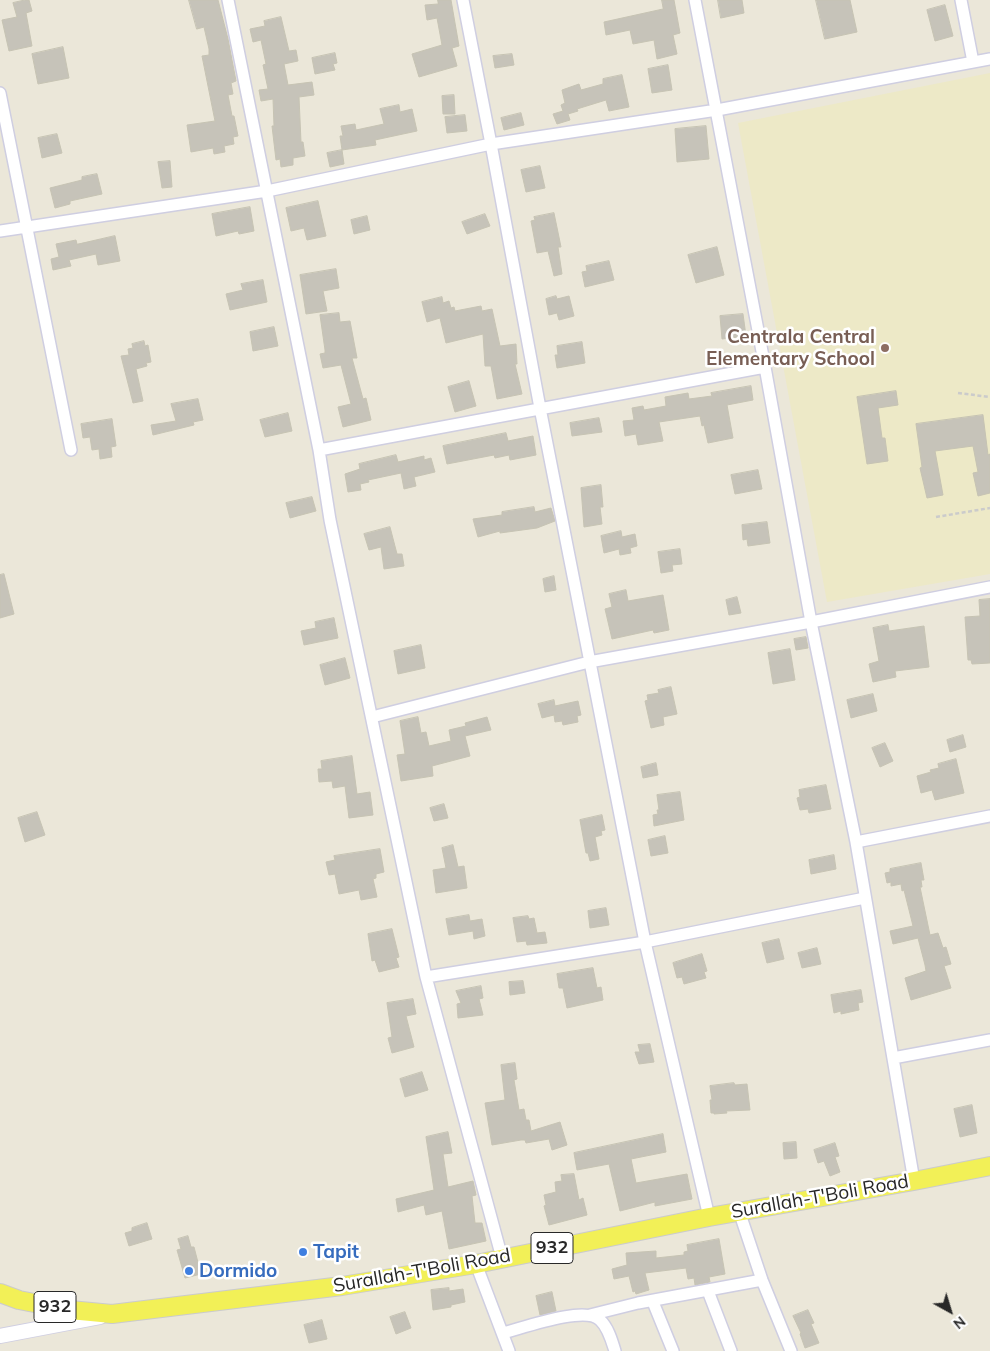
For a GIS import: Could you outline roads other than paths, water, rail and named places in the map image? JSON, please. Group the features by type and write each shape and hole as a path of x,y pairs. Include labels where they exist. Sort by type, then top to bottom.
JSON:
{"main road":[{"name":"Surallah-T'Boli Road","path":"0,1293 18,1300 70,1310 112,1314 342,1286 476,1264 739,1211 990,1166"}],"street":[{"path":"228,0 319,450 330,520 426,977 502,1258"},
{"path":"462,0 492,144 540,408 645,942 710,1217"},
{"path":"695,0 765,367 811,622 856,842 914,1181"},
{"path":"961,0 973,62"},
{"path":"0,231 267,191 492,144 717,110 990,59"},
{"path":"0,93 71,450"},
{"path":"319,450 765,367"},
{"path":"372,717 589,662 990,587"},
{"path":"856,842 990,816"},
{"path":"426,977 645,942 865,898"},
{"path":"893,1058 990,1040"},
{"path":"739,1211 762,1280 791,1351"},
{"path":"476,1264 509,1351"},
{"path":"503,1333 560,1317 590,1315 638,1303 653,1302 762,1280"},
{"path":"708,1291 731,1351"},
{"path":"653,1302 673,1351"},
{"path":"0,1336 112,1314"},
{"path":"590,1315 595,1316 604,1324 616,1351"}],"place":[{"name":"Centrala Central Elementary School","path":"885,348"},
{"name":"Tapit","path":"303,1252"},
{"name":"Dormido","path":"189,1271"}]}
